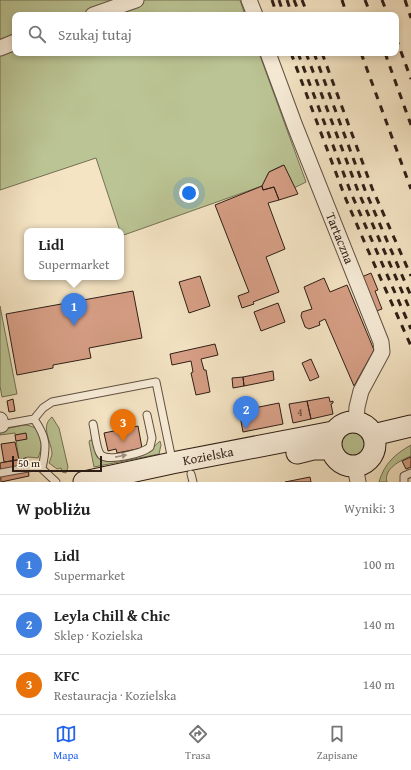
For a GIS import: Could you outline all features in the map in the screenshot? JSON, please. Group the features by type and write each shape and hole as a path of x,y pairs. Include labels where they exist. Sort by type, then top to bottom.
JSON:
{"main road":[{"path":"356,422 366,426 373,435 375,448 368,461 362,464 357,474 348,466 336,460 332,441 345,423 356,422"},
{"path":"373,435 411,426"},
{"name":"Kozielska","path":"84,482 172,463 332,441"},
{"name":"Kozielska","path":"147,482 192,478 313,449 332,441"}],"street":[{"path":"102,12 136,0"},
{"path":"249,0 254,12"},
{"path":"0,48 12,43"},
{"name":"Tartaczna","path":"269,56 295,126 381,342 382,352 361,391 357,407 356,422"}],"lane":[{"path":"0,423 34,419 43,408 52,402 156,382 172,463"},
{"path":"93,424 100,454 112,458 143,452 150,446 152,438 147,415"},
{"path":"34,419 43,434 46,445 42,468"},
{"path":"0,473 35,466 42,468 56,482"},
{"path":"404,482 404,476 411,473"}],"green space":[{"path":"0,0 240,0 244,12 12,12 12,56 260,56 306,182 294,188 283,165 269,172 262,186 124,235 124,228 119,228 96,158 0,190"},
{"path":"0,306 17,394 2,397 0,386"},
{"path":"52,417 59,428 68,467 66,473 62,472 61,468 57,469 49,463 52,453 46,429"},
{"path":"24,425 35,428 41,436 41,447 38,458 28,457 19,460 15,433 0,435 0,430"},
{"path":"353,428 359,429 366,435 369,444 368,450 362,457 353,460 347,459 340,453 337,444 338,438 344,431"},
{"path":"90,440 93,441 104,460 112,461 142,455 148,452 160,441 161,445 159,454 94,467 89,442"},
{"path":"411,445 411,456 402,460 390,469 386,477 387,482 379,482 384,470 391,460"}],"building":[{"path":"284,165 298,194 279,200 274,187 263,190 262,186 269,172"},
{"path":"262,186 263,190 274,187 279,200 268,203 285,249 266,257 279,292 242,308 238,296 249,292 215,205"},
{"path":"371,273 378,290 375,291 382,309 371,313 357,279"},
{"path":"200,276 210,306 189,313 179,282"},
{"path":"324,278 330,292 347,285 374,350 354,386 325,319 319,322 320,325 309,329 305,327 301,316 302,312 312,309 304,287"},
{"path":"133,291 142,338 89,348 91,358 53,365 53,368 17,375 6,314"},
{"path":"278,303 285,322 261,331 254,312"},
{"path":"215,344 218,355 201,359 204,370 206,370 210,392 196,395 191,373 193,372 191,361 172,365 170,354"},
{"path":"311,359 319,377 310,381 302,363"},
{"path":"273,371 274,380 244,386 243,377"},
{"path":"243,377 244,386 233,388 232,378"},
{"path":"329,397 330,402 333,401 331,404 333,414 311,419 307,401"},
{"path":"13,399 15,411 9,412 7,401"},
{"path":"307,401 311,419 293,423 289,404"},
{"path":"279,403 283,424 243,432 239,411"},
{"path":"138,426 142,448 117,453 116,449 108,451 104,433"},
{"path":"26,433 27,439 16,441 15,435"},
{"path":"15,442 19,460 4,462 1,444"},
{"path":"411,457 411,467 406,469 402,461"},
{"path":"26,458 29,476 1,482 0,463"},
{"path":"310,477 311,482 285,482"}],"railway":[{"path":"272,0 276,12"},
{"path":"279,0 283,12"},
{"path":"287,0 291,12"},
{"path":"294,0 299,12"},
{"path":"302,0 307,12"},
{"path":"342,0 346,12"},
{"path":"365,0 370,12"},
{"path":"382,0 387,12"},
{"path":"405,0 411,18"},
{"path":"399,46 411,79"},
{"path":"292,56 345,197 411,346"},
{"path":"299,56 351,193 411,329"},
{"path":"307,56 358,191 411,312"},
{"path":"315,56 365,190 411,296"},
{"path":"323,56 372,188 411,276"},
{"path":"362,56 411,189"},
{"path":"386,56 411,125"}],"place":[{"name":"Lidl","path":"74,326"},
{"name":"Leyla Chill & Chic","path":"246,429"},
{"name":"KFC","path":"123,442"}]}
